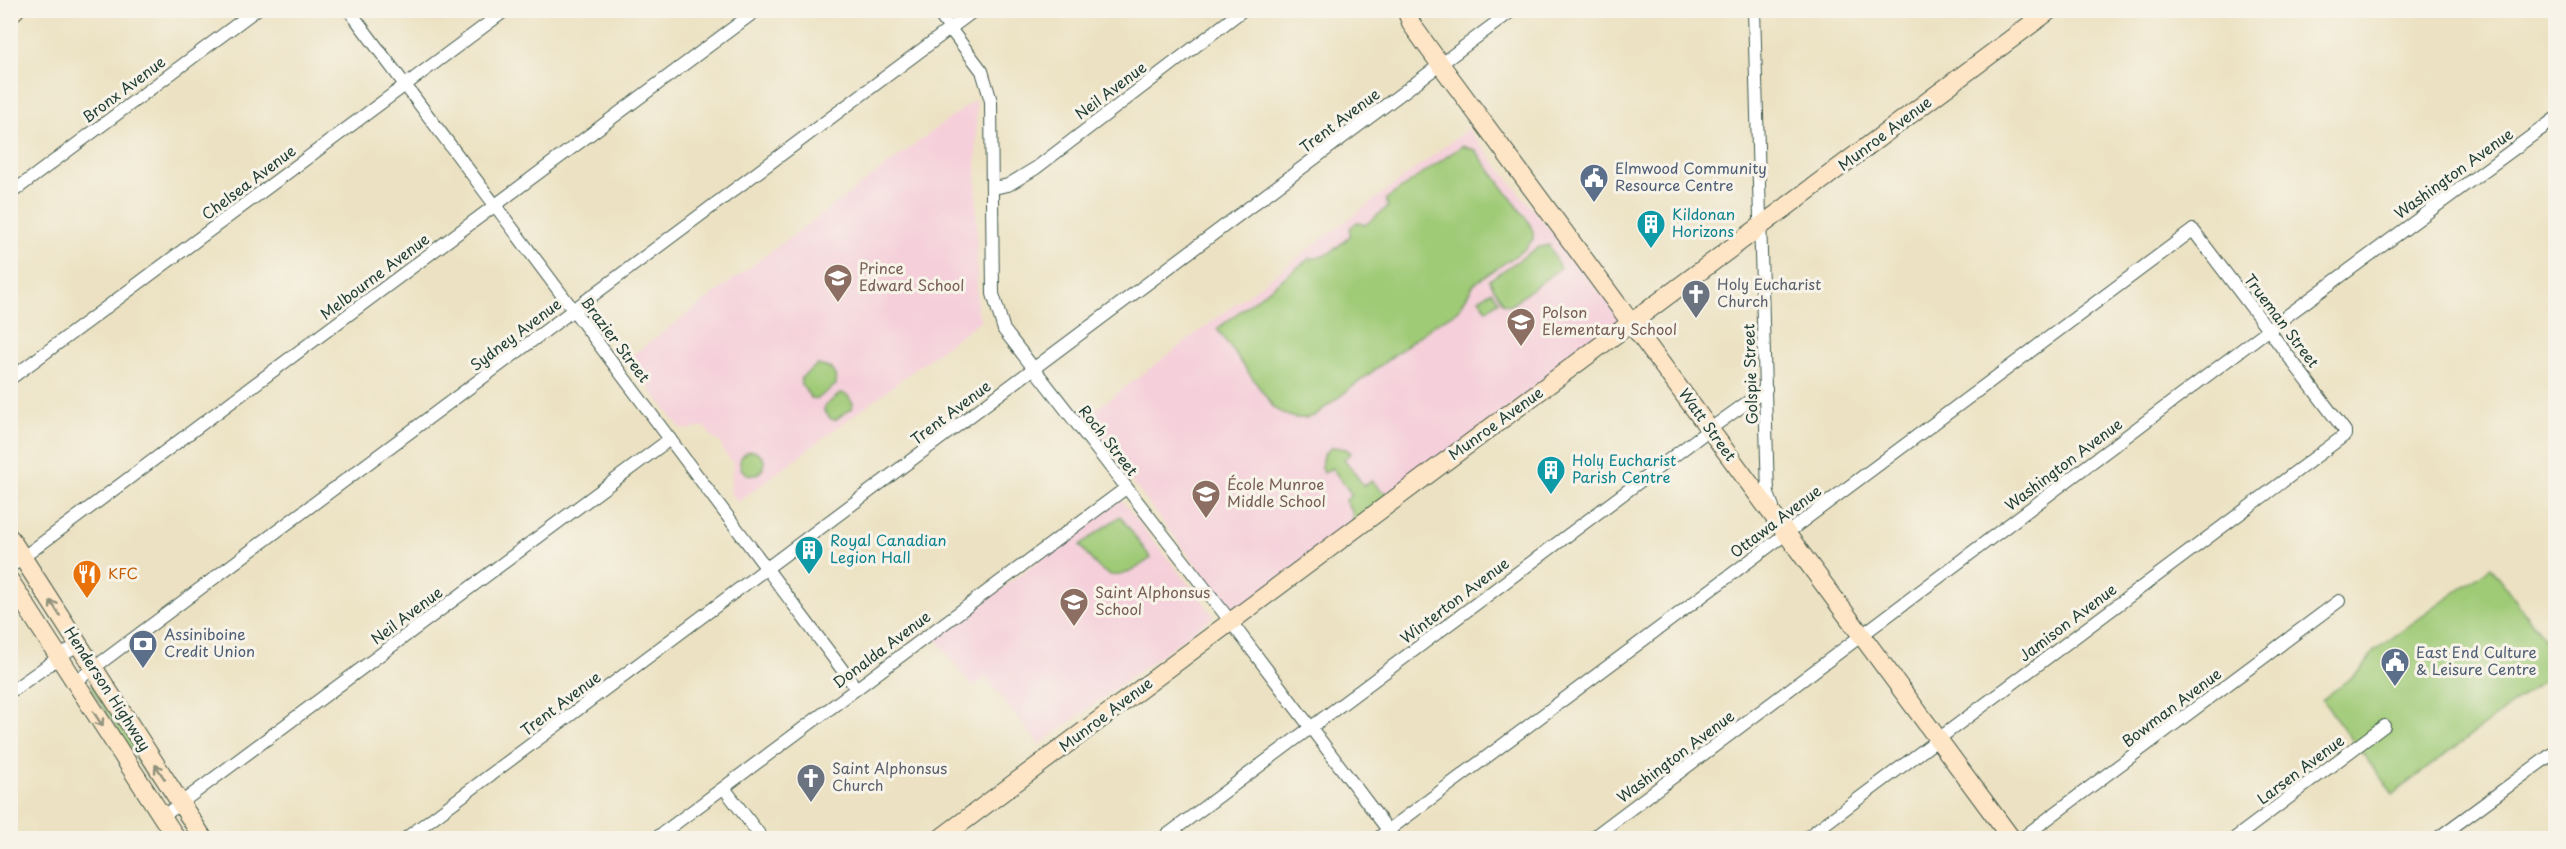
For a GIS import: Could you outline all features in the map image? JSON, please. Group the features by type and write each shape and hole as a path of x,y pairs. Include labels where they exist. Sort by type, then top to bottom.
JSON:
{"main road":[{"path":"10,14 15,10"},
{"name":"Watt Street","path":"1406,10 1412,25 2011,838"},
{"name":"Munroe Avenue","path":"941,838 1634,324 2050,10"},
{"name":"Henderson Highway","path":"10,538 17,563 94,668 181,804 196,836"},
{"name":"Henderson Highway","path":"10,581 176,838"}],"street":[{"name":"Bronx Avenue","path":"10,194 256,10"},
{"name":"Brazier Street","path":"349,10 856,688"},
{"name":"Chelsea Avenue","path":"10,380 506,10"},
{"name":"Melbourne Avenue","path":"17,563 757,10"},
{"name":"Roch Street","path":"936,10 982,71 991,101 994,188 993,294 1004,330 1231,622 1311,729 1386,836"},
{"name":"Sydney Avenue","path":"75,682 975,10"},
{"name":"Neil Avenue","path":"994,188 1008,185 1036,168 1243,10"},
{"name":"Trent Avenue","path":"406,838 1513,10"},
{"name":"Golspie Street","path":"1754,10 1768,494 1782,526"},
{"name":"Washington Avenue","path":"1592,838 2269,329 2556,118"},
{"name":"Trueman Street","path":"2193,230 2346,430"},
{"name":"Ottawa Avenue","path":"1386,836 1782,526 2193,230"},
{"name":"Winterton Avenue","path":"1163,838 1766,389"},
{"name":"Jamison Avenue","path":"1806,838 2345,435 2346,430"},
{"name":"Neil Avenue","path":"162,817 670,439"},
{"name":"Donalda Avenue","path":"657,838 1126,488"},
{"name":"Bowman Avenue","path":"2022,838 2339,601"},
{"path":"10,692 78,644"},
{"name":"Larsen Avenue","path":"2235,838 2384,726"},
{"path":"2438,838 2556,751"},
{"path":"724,788 762,838"}],"shaded area":[{"name":"Prince Edward School","path":"976,99 977,312 982,319 738,502 730,492 733,464 724,452 721,443 713,438 705,427 682,430 627,359"},
{"path":"1468,129 1623,321 1235,615 1083,419"},
{"name":"Saint Alphonsus School","path":"1121,500 1214,616 1039,745 986,678 976,686 970,685 935,638"}],"green space":[{"path":"1462,146 1475,150 1529,222 1533,239 1525,249 1474,284 1458,311 1435,324 1314,416 1293,417 1274,408 1217,329 1310,258 1321,257 1336,248 1350,236 1350,228 1357,222 1365,225 1388,207 1386,199"},
{"path":"1549,245 1560,268 1511,305 1504,304 1489,280 1537,248"},
{"path":"1492,291 1499,301 1487,310 1479,299"},
{"path":"817,365 830,368 835,375 836,385 817,399 811,398 801,384 801,378"},
{"path":"841,393 847,395 853,403 852,408 835,420 831,419 824,411 825,406"},
{"path":"1333,447 1346,449 1351,453 1344,459 1364,486 1372,481 1382,491 1391,494 1353,523 1352,511 1345,501 1352,495 1332,468 1324,473 1322,469 1324,455"},
{"path":"752,451 761,454 764,463 761,472 752,475 743,472 740,463 743,454"},
{"path":"1120,516 1151,558 1128,572 1112,575 1097,566 1080,545"},
{"path":"2491,567 2555,654 2555,672 2393,794 2322,700 2362,669 2374,651"},
{"path":"92,684 122,724 166,795 143,769 91,689"}],"place":[{"name":"Elmwood Community Resource Centre","path":"1594,204"},
{"name":"Kildonan Horizons","path":"1651,250"},
{"name":"Prince Edward School","path":"838,304"},
{"name":"Holy Eucharist Church","path":"1696,320"},
{"name":"Polson Elementary School","path":"1521,348"},
{"name":"Holy Eucharist Parish Centre","path":"1551,496"},
{"name":"École Munroe Middle School","path":"1206,520"},
{"name":"Royal Canadian Legion Hall","path":"809,576"},
{"name":"KFC","path":"87,600"},
{"name":"Saint Alphonsus School","path":"1074,628"},
{"name":"Assiniboine Credit Union","path":"143,670"},
{"name":"East End Culture & Leisure Centre","path":"2395,688"},
{"name":"Saint Alphonsus Church","path":"811,804"}]}
